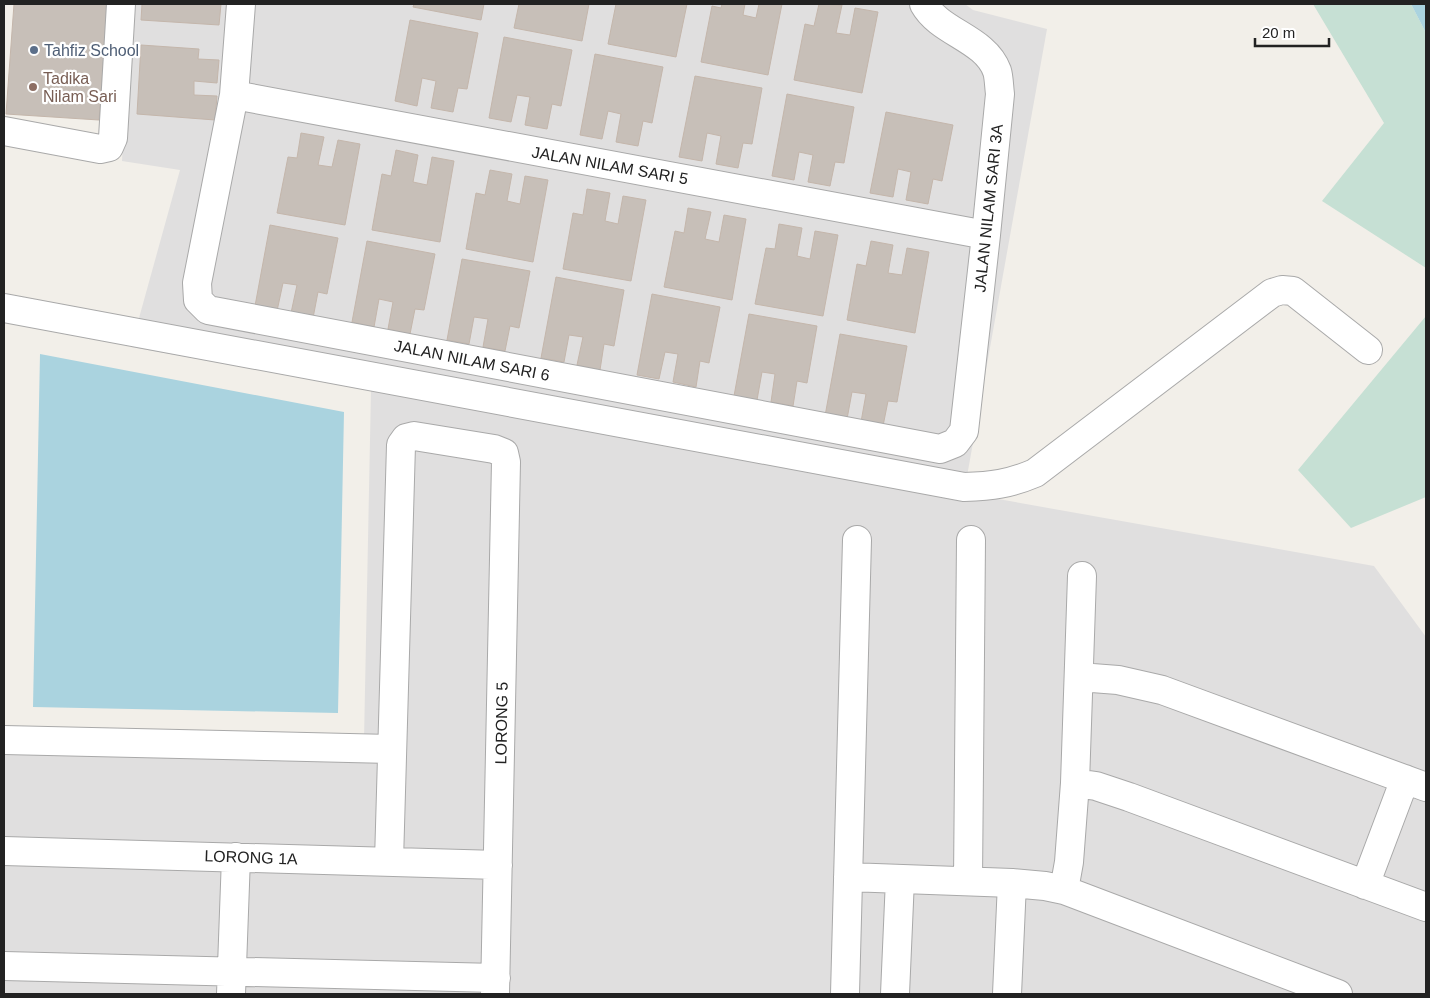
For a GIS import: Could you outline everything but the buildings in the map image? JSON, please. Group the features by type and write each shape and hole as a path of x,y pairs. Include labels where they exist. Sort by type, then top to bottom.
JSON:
{"street":[{"path":"4,131 100,149 109,146 113,138 121,4"},
{"name":"JALAN NILAM SARI 6","path":"241,4 234,96 197,283 198,300 208,310 940,449 955,443"},
{"name":"JALAN NILAM SARI 3A","path":"924,4 928,12 939,21 987,54 997,71 1000,94 964,431 955,443"},
{"name":"JALAN NILAM SARI 5","path":"234,96 986,235"},
{"path":"4,308 964,487 990,486 1014,482 1036,473 1272,293 1282,290 1293,291 1368,350"},
{"name":"LORONG 5","path":"391,749 401,446 406,438 414,436 494,449 504,453 506,462 496,986"},
{"path":"845,994 857,540"},
{"path":"968,881 971,540"},
{"path":"1064,890 1070,862 1075,783 1082,576"},
{"path":"1079,677 1118,680 1162,690 1415,783 1365,885"},
{"path":"4,740 391,749 389,861"},
{"path":"1075,783 1096,786 1129,797 1426,907"},
{"name":"LORONG 1A","path":"4,850 498,865"},
{"path":"231,983 236,857"},
{"path":"848,877 1012,883 1064,890 1338,994"},
{"path":"895,994 900,879"},
{"path":"1009,994 1012,883"},
{"path":"4,966 231,983 496,986"}],"shaded area":[{"path":"130,4 965,4 973,10 1047,29 964,493 1374,566 1426,637 1426,994 4,994 4,733 364,740 371,390 131,347 180,170 122,161"}],"green space":[{"path":"1313,4 1411,4 1426,33 1426,268 1322,201 1384,123"},
{"path":"1426,316 1426,497 1351,528 1298,470"}],"water":[{"path":"1411,4 1426,4 1426,33"},
{"path":"40,354 344,412 338,713 33,707"}],"place":[{"name":"Tahfiz School","path":"34,50"},
{"name":"Tadika Nilam Sari","path":"33,87"}]}
